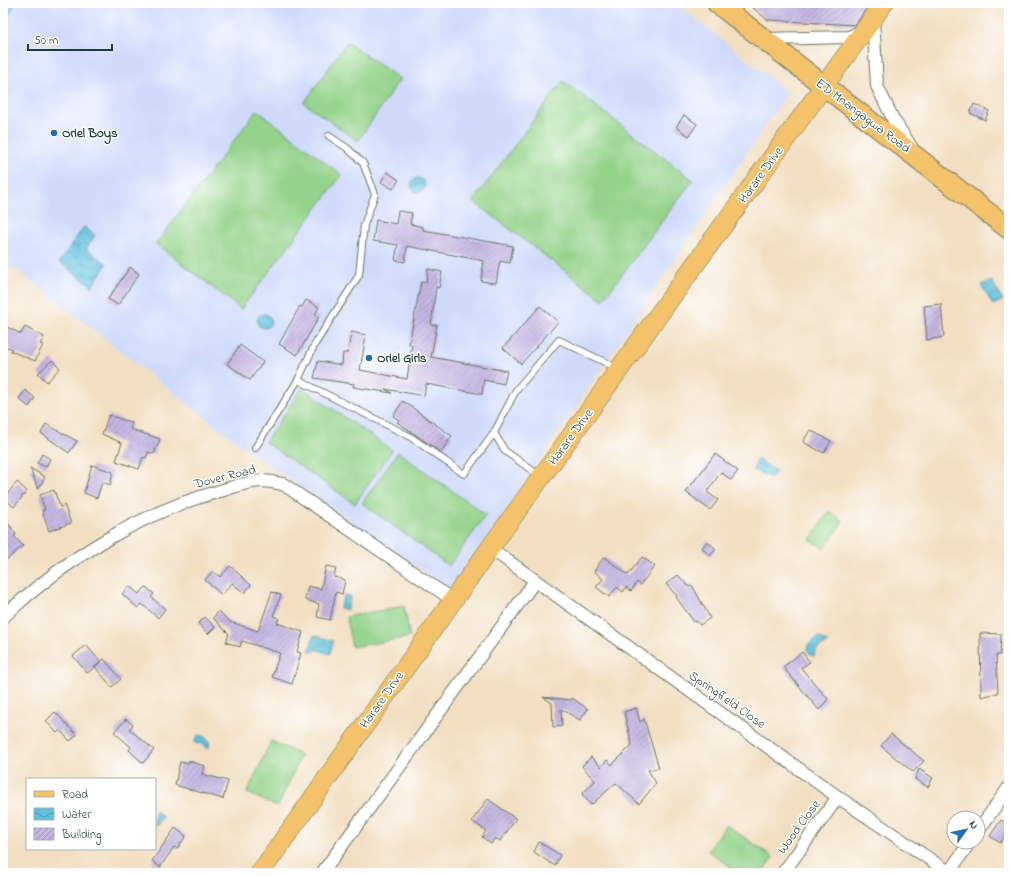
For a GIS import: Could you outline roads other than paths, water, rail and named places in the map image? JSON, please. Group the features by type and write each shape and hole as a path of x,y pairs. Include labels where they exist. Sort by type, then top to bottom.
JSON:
{"highway":[{"name":"ED Mnangagwa Road","path":"717,3 824,87 917,156 1009,229"}],"main road":[{"name":"Harare Drive","path":"260,873 490,548 884,3"}],"street":[{"path":"764,40 849,37 869,23 877,86 893,119 917,156"},
{"name":"Dover Road","path":"3,617 83,553 155,513 202,496 244,484 263,481 283,484 453,600"},
{"name":"Springfield Close","path":"490,548 838,797 949,873"},
{"path":"322,873 535,581"},
{"path":"986,820 1009,787"},
{"name":"Wood Close","path":"783,873 838,797"},
{"path":"949,873 965,850"}],"lane":[{"path":"255,448 298,380 315,344 359,275 364,225 375,194 363,163 348,148 329,136"},
{"path":"298,380 408,436 464,474 494,433 516,390 559,340 620,369"},
{"path":"494,433 505,451 533,471"}],"water":[{"path":"418,178 423,180 425,185 423,190 418,192 413,190 411,185 413,180"},
{"path":"84,227 95,235 86,249 107,264 92,286 59,262"},
{"path":"992,281 1003,300 993,305 981,285"},
{"path":"261,314 267,314 271,318 271,324 267,328 261,328 257,324 257,318"},
{"path":"757,459 776,471 771,478 753,470"},
{"path":"344,595 351,596 347,610 340,608"},
{"path":"314,635 333,641 330,654 315,649 314,652 309,651"},
{"path":"819,637 828,643 817,649 813,657 807,650 808,644"},
{"path":"201,735 208,740 208,749 201,743 197,744 194,742 197,736"},
{"path":"156,811 163,817 156,826"}],"waterway":[{"path":"3,26 14,3"}],"place":[{"name":"Oriel Boys","path":"54,133"},
{"name":"Oriel Girls","path":"369,358"}]}
